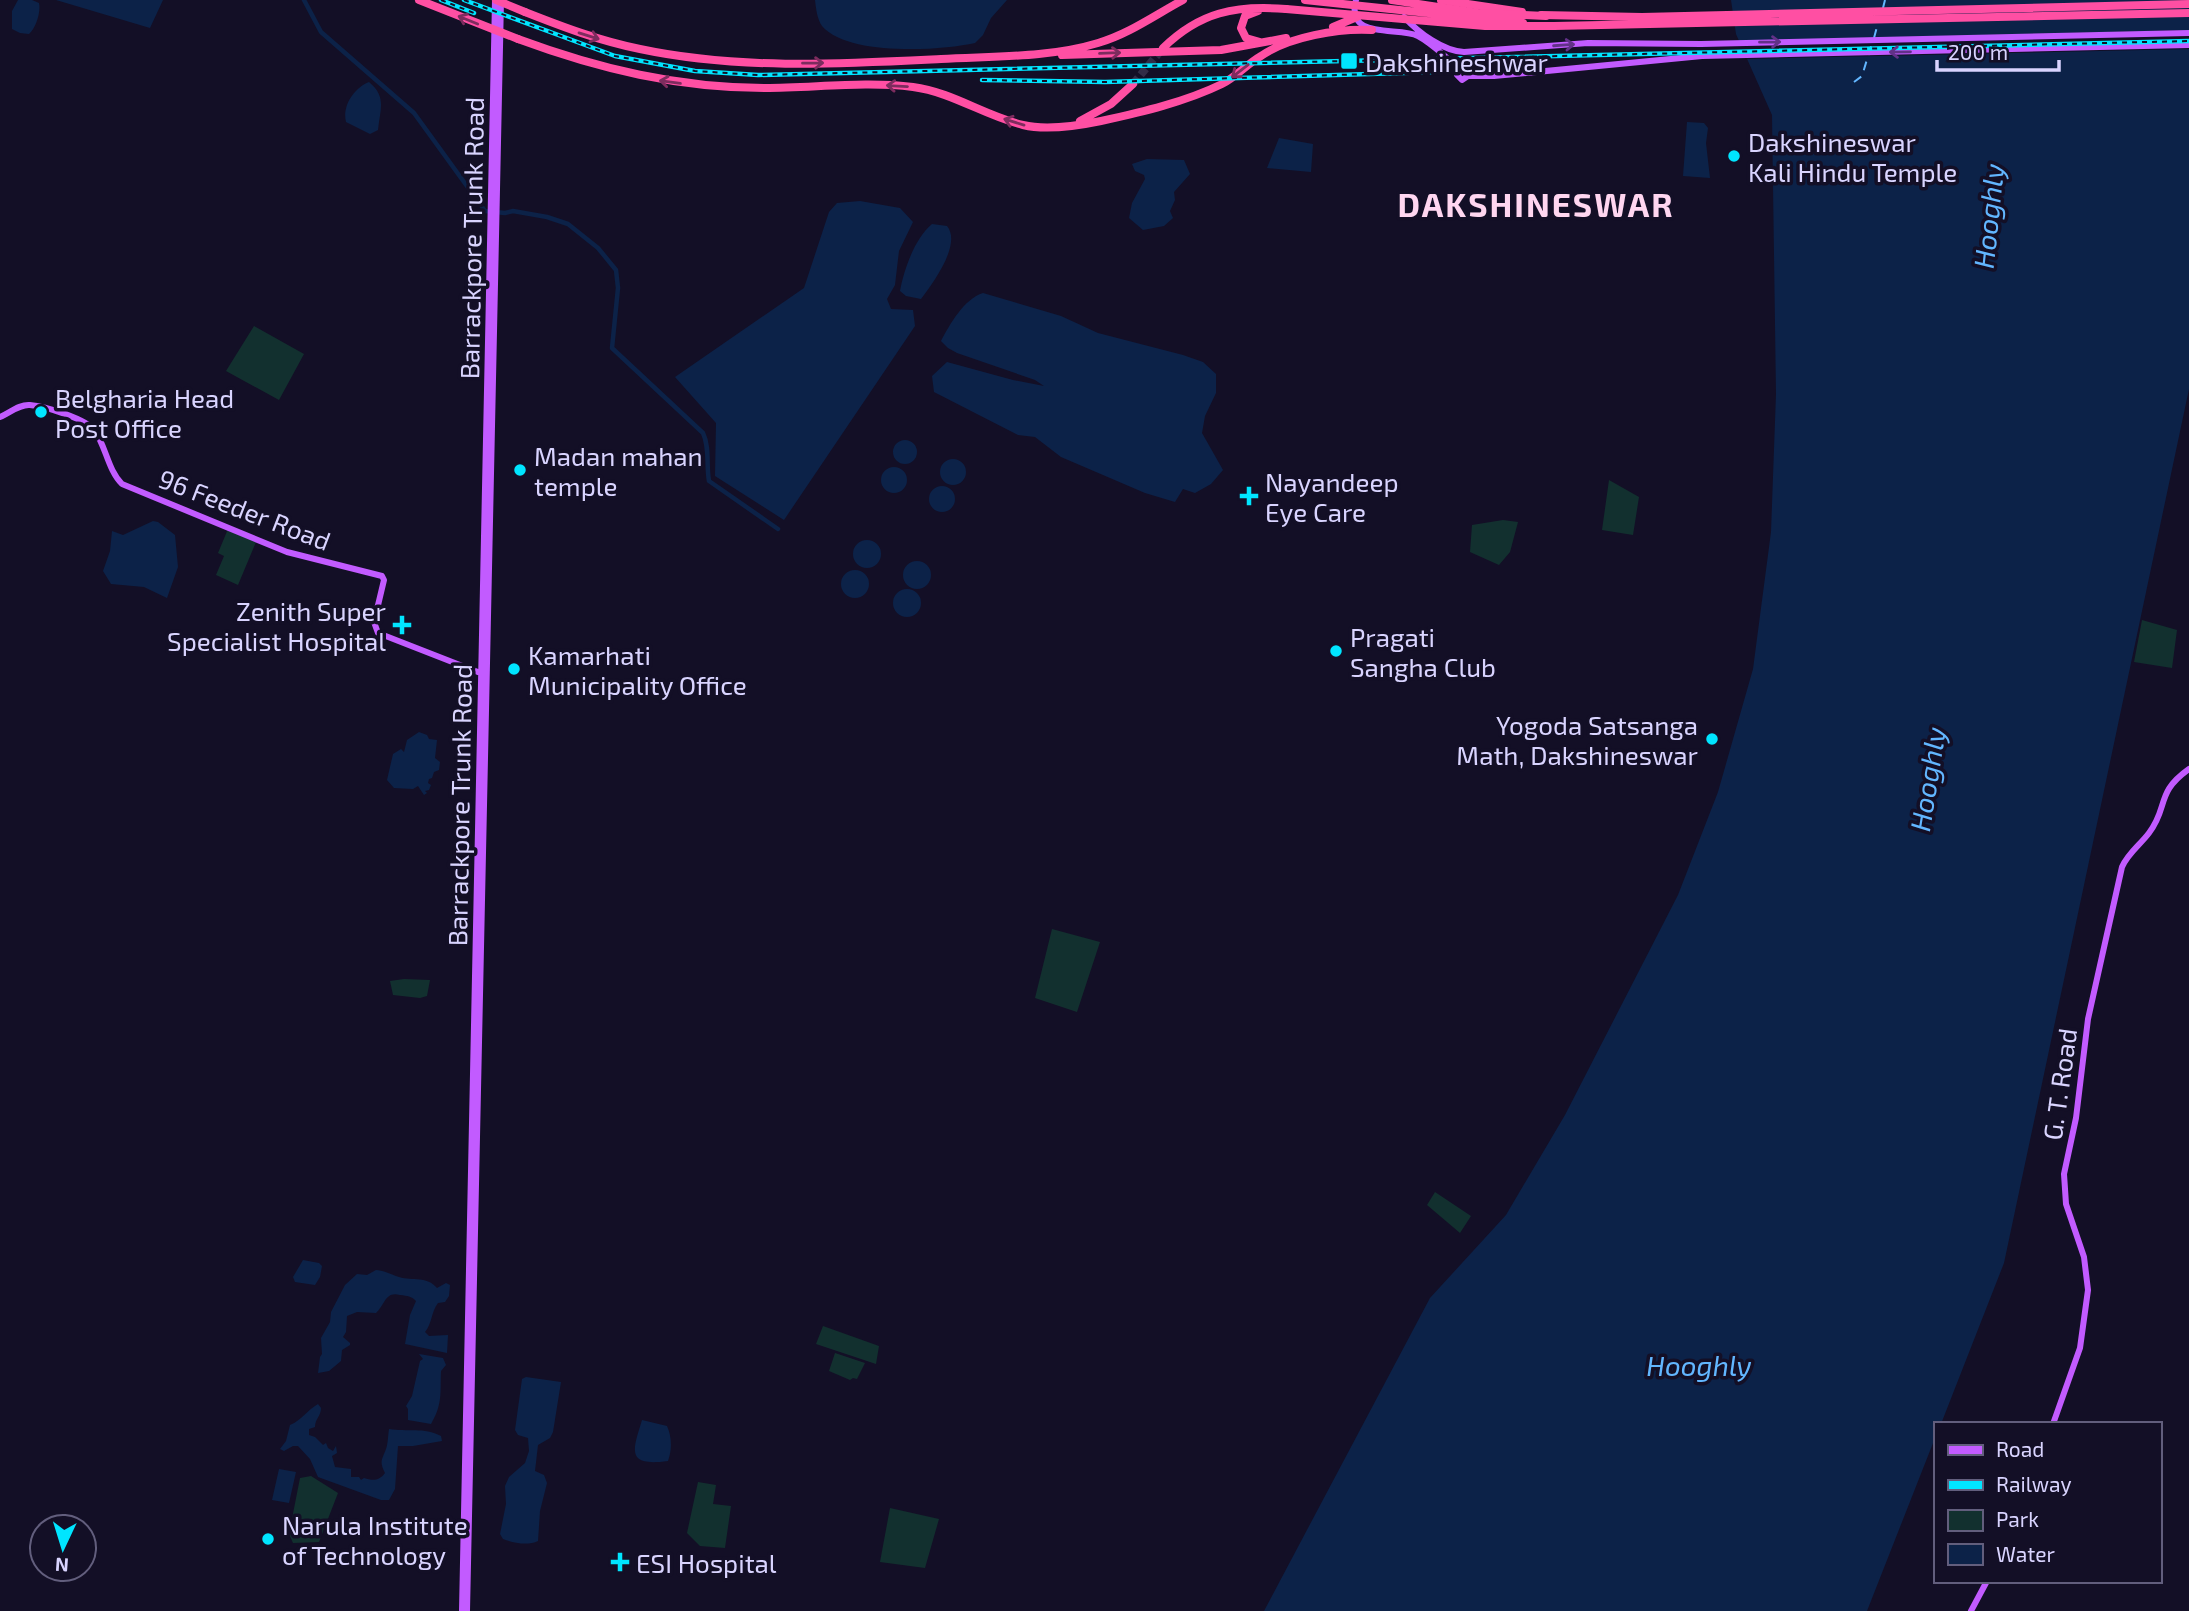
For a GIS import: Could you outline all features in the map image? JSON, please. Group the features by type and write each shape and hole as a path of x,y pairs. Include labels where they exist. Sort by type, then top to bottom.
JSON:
{"highway":[{"path":"419,0 585,62 656,80 736,88 909,87 943,94 1020,125 1043,128 1099,121 1184,100 1222,84 1261,55 1287,44 1342,30 1372,30"},
{"path":"497,0 608,42 689,58 748,63 875,62 1069,49 1094,44 1127,31 1183,0"},
{"path":"1306,0 1554,26"},
{"path":"1392,0 1478,13 1642,17 2189,4"},
{"path":"1441,0 1546,16"},
{"path":"1163,48 1186,28 1218,13 1252,7 1485,26 2189,13"},
{"path":"1277,41 1248,39 1242,33 1241,22 1253,12 1286,9"},
{"path":"993,56 1221,50 1277,41 1340,25 1357,17"},
{"path":"1068,125 1102,110 1133,84"}],"main road":[{"name":"Barrackpore Trunk Road","path":"464,1611 497,0"},
{"path":"1356,0 1357,17 1363,25 1372,30 1416,35 1446,51 1485,52 1588,43 1701,44 2189,33"},
{"path":"1382,30 1395,24 1402,13 1402,0"},
{"path":"1402,13 1412,25 1446,51 1461,70 1458,73 1460,79 1468,76 1494,76 1702,56 2189,45"},
{"name":"96 Feeder Road","path":"0,417 11,410 29,405 83,421 96,433 122,484 287,552 376,573 384,579 373,622 378,633 484,674"},
{"name":"G. T. Road","path":"2054,1422 2080,1348 2087,1300 2088,1279 2084,1257 2066,1204 2064,1189 2088,1019 2122,867 2127,857 2152,828 2168,788 2189,769"},
{"path":"1971,1611 1986,1583"}],"green space":[{"path":"254,326 304,354 279,400 226,371"},
{"path":"1609,480 1639,497 1633,535 1602,530"},
{"path":"1503,520 1518,522 1510,552 1499,565 1470,552 1472,525"},
{"path":"228,529 256,542 238,585 216,575 224,556 218,553"},
{"path":"2142,620 2177,630 2172,668 2134,662"},
{"path":"1052,929 1100,942 1077,1012 1035,998"},
{"path":"430,980 427,996 420,998 393,995 390,981"},
{"path":"1435,1192 1471,1216 1460,1233 1427,1205"},
{"path":"823,1326 879,1346 876,1364 816,1344"},
{"path":"835,1353 865,1363 857,1379 850,1380 829,1371"},
{"path":"311,1476 338,1493 319,1542 293,1543 289,1534 300,1478"},
{"path":"698,1482 716,1485 713,1504 731,1506 725,1548 700,1546 687,1533"},
{"path":"890,1508 939,1519 925,1568 880,1562"}],"water":[{"path":"18,0 39,3 37,20 29,34 12,29 12,11"},
{"path":"56,0 163,0 150,28"},
{"path":"815,0 1007,0 975,43 940,48 895,49 872,47 835,36 820,23"},
{"name":"Hooghly","path":"1731,0 2189,0 2189,389 2004,1263 1942,1422 1934,1422 1934,1441 1867,1611 1264,1611 1430,1298 1506,1215 1565,1115 1678,895 1718,792 1753,669 1771,532 1776,394 1772,115 1736,34"},
{"path":"369,82 378,93 381,104 378,130 370,134 346,122 345,116 350,98"},
{"path":"1687,122 1704,123 1708,128 1706,143 1710,178 1683,176"},
{"path":"1279,138 1313,144 1311,172 1267,168"},
{"path":"1147,159 1184,160 1190,174 1174,192 1175,200 1170,211 1173,218 1164,226 1143,230 1129,218 1132,203 1145,179 1144,175 1135,171 1132,164"},
{"path":"860,201 900,208 913,222 899,251 895,285 887,299 891,309 913,310 915,326 784,520 715,476 716,423 675,377 804,288 829,212 837,203"},
{"path":"932,224 947,226 951,234 949,253 921,299 906,296 900,291 907,264 920,237"},
{"path":"983,293 1061,316 1098,333 1203,362 1216,374 1216,393 1205,416 1202,433 1223,470 1211,484 1195,493 1183,489 1175,502 1145,493 1061,457 1035,437 1018,435 934,392 932,376 947,362 1044,386 1035,380 957,353 941,341 964,306"},
{"path":"900,440 910,440 917,447 917,457 910,464 900,464 893,457 893,447"},
{"path":"953,459 962,463 966,472 962,481 953,485 944,481 940,472 944,463"},
{"path":"894,467 903,471 907,480 903,489 894,493 885,489 881,480 885,471"},
{"path":"942,486 951,490 955,499 951,508 942,512 933,508 929,499 933,490"},
{"path":"153,521 175,535 178,567 167,598 144,587 111,584 103,571 110,551 112,531 123,535"},
{"path":"867,540 877,544 881,554 877,564 867,568 857,564 853,554 857,544"},
{"path":"917,561 927,565 931,575 927,585 917,589 907,585 903,575 907,565"},
{"path":"855,570 865,574 869,584 865,594 855,598 845,594 841,584 845,574"},
{"path":"907,589 917,593 921,603 917,613 907,617 897,613 893,603 897,593"},
{"path":"419,732 427,735 429,739 437,740 435,758 440,762 439,770 429,779 428,783 431,785 424,795 418,786 413,789 394,788 387,780 393,754 401,749 404,752 407,740"},
{"path":"303,1260 322,1266 315,1285 295,1282 293,1277"},
{"path":"376,1270 399,1277 424,1280 437,1288 446,1283 450,1285 449,1296 445,1302 438,1303 425,1332 429,1336 448,1335 447,1353 405,1344 410,1315 416,1301 409,1296 395,1294 388,1297 376,1313 357,1312 347,1316 343,1337 350,1345 342,1350 341,1361 329,1371 318,1373 322,1354 321,1338 345,1285 357,1274 367,1275"},
{"path":"419,1354 443,1358 446,1365 441,1371 439,1404 431,1424 408,1420 406,1406 412,1396 420,1361 423,1359"},
{"path":"526,1377 561,1382 553,1432 550,1438 538,1445 535,1471 544,1475 547,1483 540,1511 538,1541 525,1544 503,1539 500,1534 506,1504 505,1486 509,1477 525,1463 529,1451 528,1438 518,1435 515,1430 522,1379"},
{"path":"318,1404 320,1413 315,1427 309,1429 309,1435 323,1445 326,1443 333,1451 336,1446 337,1453 332,1456 335,1467 351,1469 351,1477 359,1477 361,1480 376,1480 385,1473 382,1461 389,1429 428,1432 441,1436 442,1441 398,1446 395,1489 389,1500 381,1500 318,1477 310,1459 298,1446 284,1451 280,1449 286,1441 290,1425"},
{"path":"642,1420 667,1426 671,1444 668,1461 639,1459 635,1448"},
{"path":"279,1469 296,1472 289,1503 272,1500"}],"pier":[{"path":"2189,30 2189,49 1744,59 1736,41"}],"waterway":[{"path":"304,0 321,32 414,113 485,211 513,211 547,217 568,224 598,248 616,270 618,288 612,348 703,433 709,481 778,529"}],"ferry route":[{"path":"1883,8 1885,0"},
{"path":"1874,38 1878,23"},
{"path":"1854,82 1862,76 1872,43"}],"tunnel":[{"path":"1133,84 1163,48"}],"railway":[{"path":"441,0 474,13"},
{"path":"464,0 615,56 695,71 758,75 2189,41"},
{"path":"982,80 1105,82 1436,72"}],"place":[{"name":"Dakshineshwar","path":"1349,61"},
{"name":"Dakshineswar Kali Hindu Temple","path":"1734,156"},
{"name":"Belgharia Head Post Office","path":"41,412"},
{"name":"Madan mahan temple","path":"520,470"},
{"name":"Nayandeep Eye Care","path":"1249,496"},
{"name":"Zenith Super Specialist Hospital","path":"402,625"},
{"name":"Pragati Sangha Club","path":"1336,651"},
{"name":"Kamarhati Municipality Office","path":"514,669"},
{"name":"Yogoda Satsanga Math, Dakshineswar","path":"1712,739"},
{"name":"Narula Institute of Technology","path":"268,1539"},
{"name":"ESI Hospital","path":"620,1562"}],"district":[{"name":"DAKSHINESWAR","path":"1536,204"}]}
